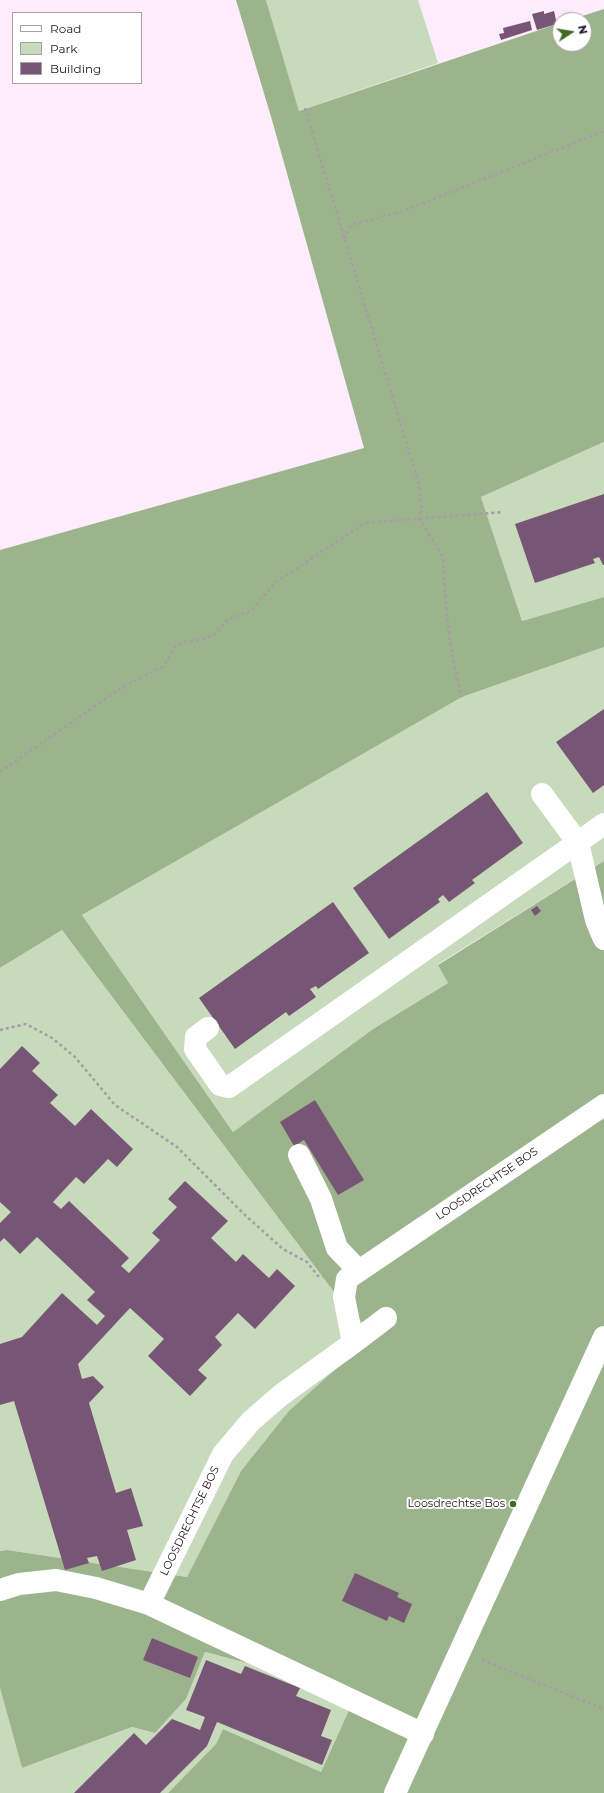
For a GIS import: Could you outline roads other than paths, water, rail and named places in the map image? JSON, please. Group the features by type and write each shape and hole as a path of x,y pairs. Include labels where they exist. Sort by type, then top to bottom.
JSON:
{"street":[{"path":"542,794 578,843 596,920 604,939"},
{"path":"208,1028 196,1037 195,1049 220,1085 229,1087 604,824"},
{"name":"LOOSDRECHTSE BOS","path":"353,1275 604,1105"},
{"path":"299,1155 321,1199 337,1248 353,1275 344,1297 353,1343"},
{"name":"LOOSDRECHTSE BOS","path":"149,1604 223,1454 251,1421 281,1394 386,1318"},
{"path":"395,1793 604,1337"},
{"path":"0,1590 19,1584 56,1580 96,1588 149,1604 423,1734"}],"place":[{"name":"Loosdrechtse Bos","path":"513,1504"}]}
